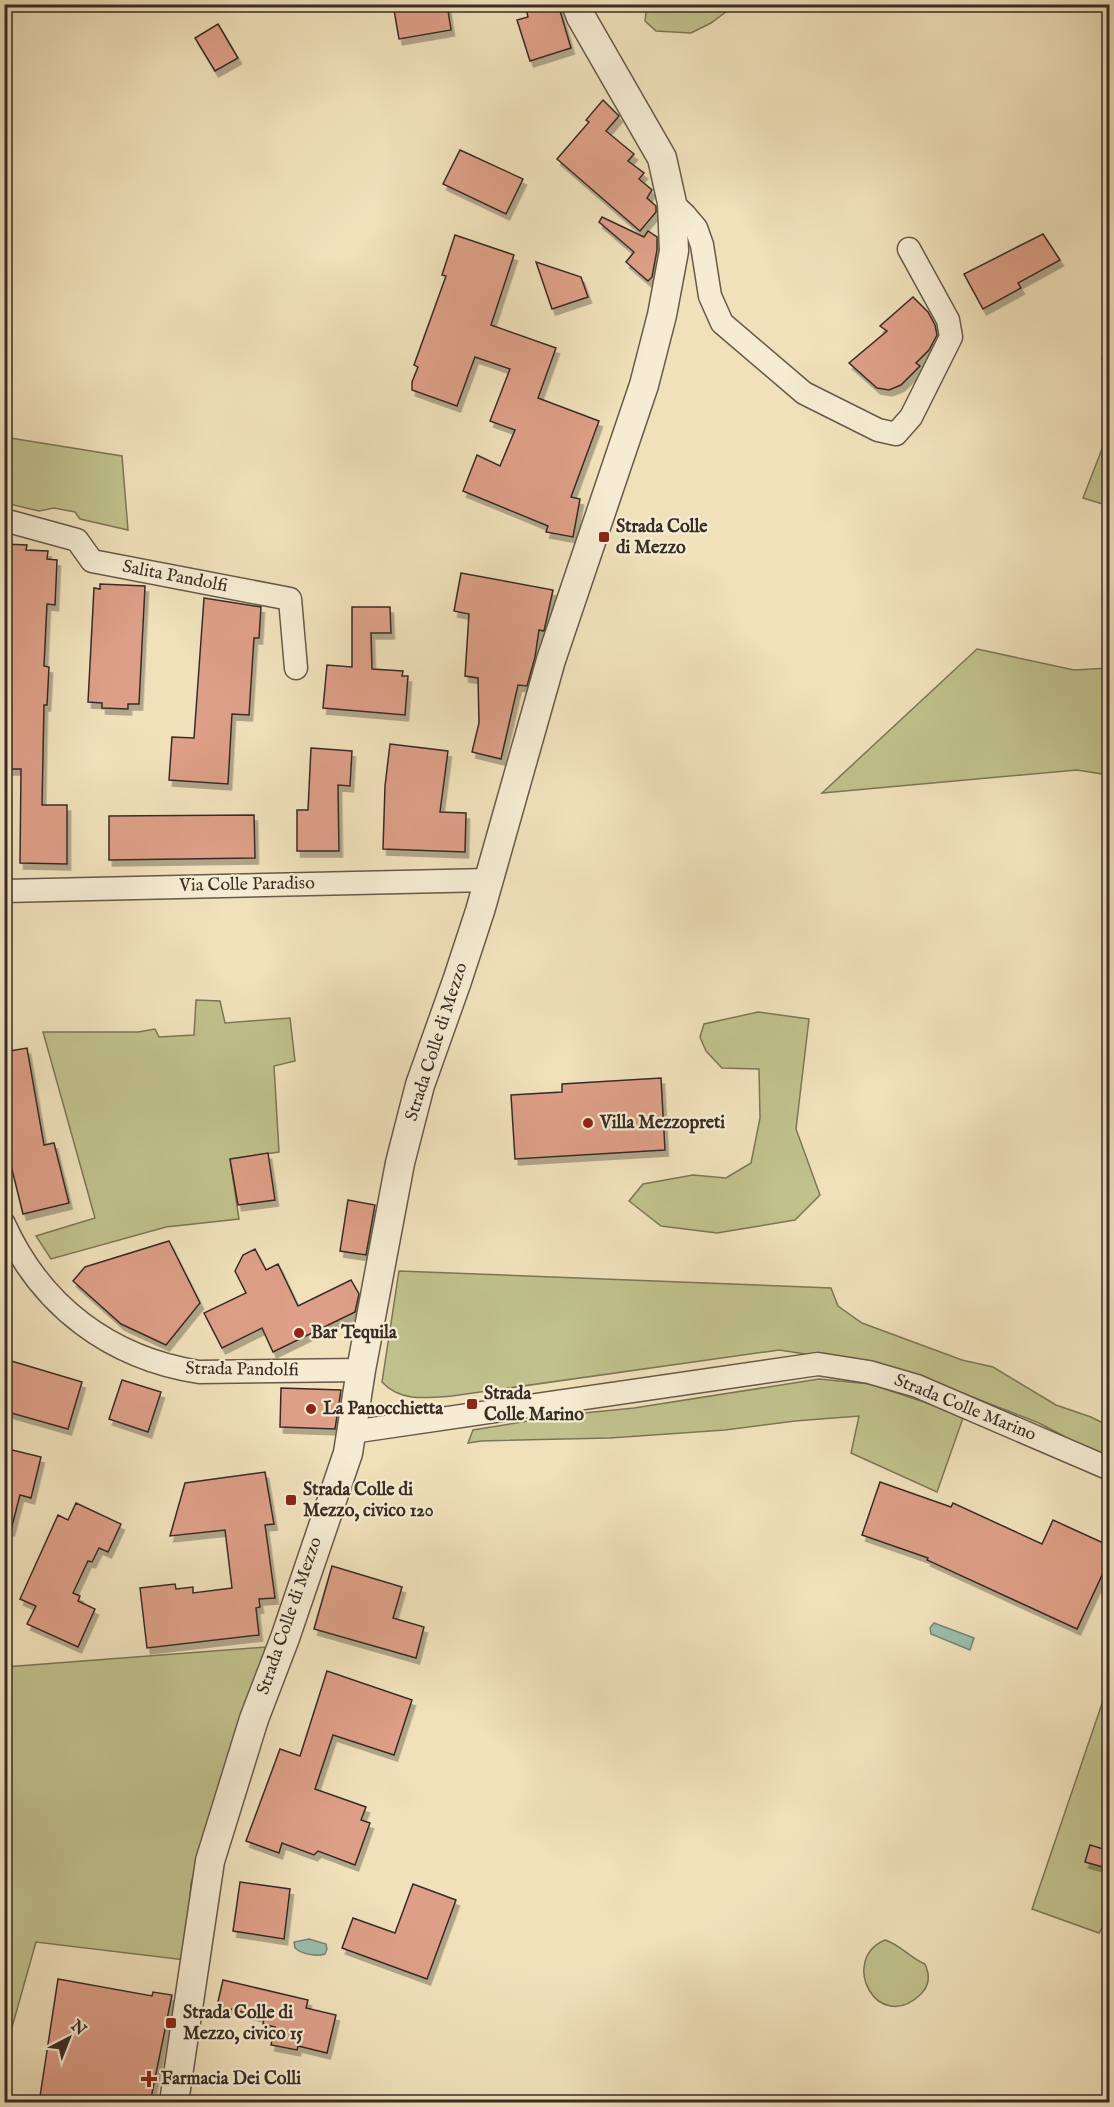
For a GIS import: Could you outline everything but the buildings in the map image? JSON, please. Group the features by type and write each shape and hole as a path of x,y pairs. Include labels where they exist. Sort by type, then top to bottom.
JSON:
{"street":[{"name":"Strada Colle di Mezzo","path":"174,2103 210,1861 250,1731 285,1638 314,1546 348,1453 361,1370 400,1163 420,1086 458,981 551,660 644,385 662,315 674,251 672,203 662,158 581,17 576,4"},
{"path":"672,203 696,228 702,245 710,296 722,322 804,393 878,430 896,434 910,417 951,337 948,320 909,249"},
{"name":"Salita Pandolfi","path":"4,520 77,540 92,561 290,599 296,668"},
{"name":"Via Colle Paradiso","path":"4,891 489,880"},
{"name":"Strada Pandolfi","path":"4,1224 10,1251 81,1322 107,1341 156,1363 199,1372 361,1370"},
{"name":"Strada Colle Marino","path":"352,1432 818,1364 869,1371 917,1386 1110,1469"}],"green space":[{"path":"647,4 735,5 711,23 691,33 656,31 645,21"},
{"path":"1109,305 1109,380 1102,359"},
{"path":"1109,431 1109,506 1083,498"},
{"path":"4,437 122,456 128,530 80,519 75,512 54,508 39,511 5,503"},
{"path":"977,649 1074,670 1109,668 1109,775 1077,770 822,793"},
{"path":"196,1000 220,1001 225,1023 290,1018 295,1061 274,1066 279,1152 230,1159 239,1219 166,1227 51,1259 36,1236 95,1218 43,1032 138,1032 155,1029 159,1037 194,1035"},
{"path":"758,1012 809,1019 796,1129 820,1195 795,1220 717,1233 661,1226 629,1201 643,1184 693,1175 726,1178 751,1163 760,1118 759,1069 722,1068 706,1051 700,1037 704,1024"},
{"path":"399,1271 831,1288 838,1306 862,1323 962,1360 993,1367 1056,1405 1109,1426 1109,1460 1039,1423 916,1375 779,1350 452,1396 424,1398 405,1396 382,1382"},
{"path":"819,1379 870,1384 939,1407 963,1418 937,1492 851,1453 859,1416 725,1430 610,1438 468,1443 473,1430"},
{"path":"266,1647 243,1713 191,1883 185,1960 36,1942 5,2052 5,1667"},
{"path":"1109,1683 1109,1918 1099,1933 1032,1909"},
{"path":"885,1940 925,1964 927,1968 926,1987 921,1994 905,2005 891,2006 878,2001 869,1990 864,1977 865,1963 871,1950"}],"shaded area":[{"path":"934,1623 974,1638 970,1650 931,1634 930,1628"},
{"path":"309,1939 326,1944 325,1954 309,1954 295,1948 294,1942"}],"place":[{"name":"Strada Colle di Mezzo","path":"604,537"},
{"name":"Villa Mezzopreti","path":"588,1123"},
{"name":"Bar Tequila","path":"299,1333"},
{"name":"Strada Colle Marino","path":"472,1404"},
{"name":"La Panocchietta","path":"311,1409"},
{"name":"Strada Colle di Mezzo, civico 120","path":"291,1500"},
{"name":"Strada Colle di Mezzo, civico 15","path":"171,2023"},
{"name":"Farmacia Dei Colli","path":"149,2079"}]}
